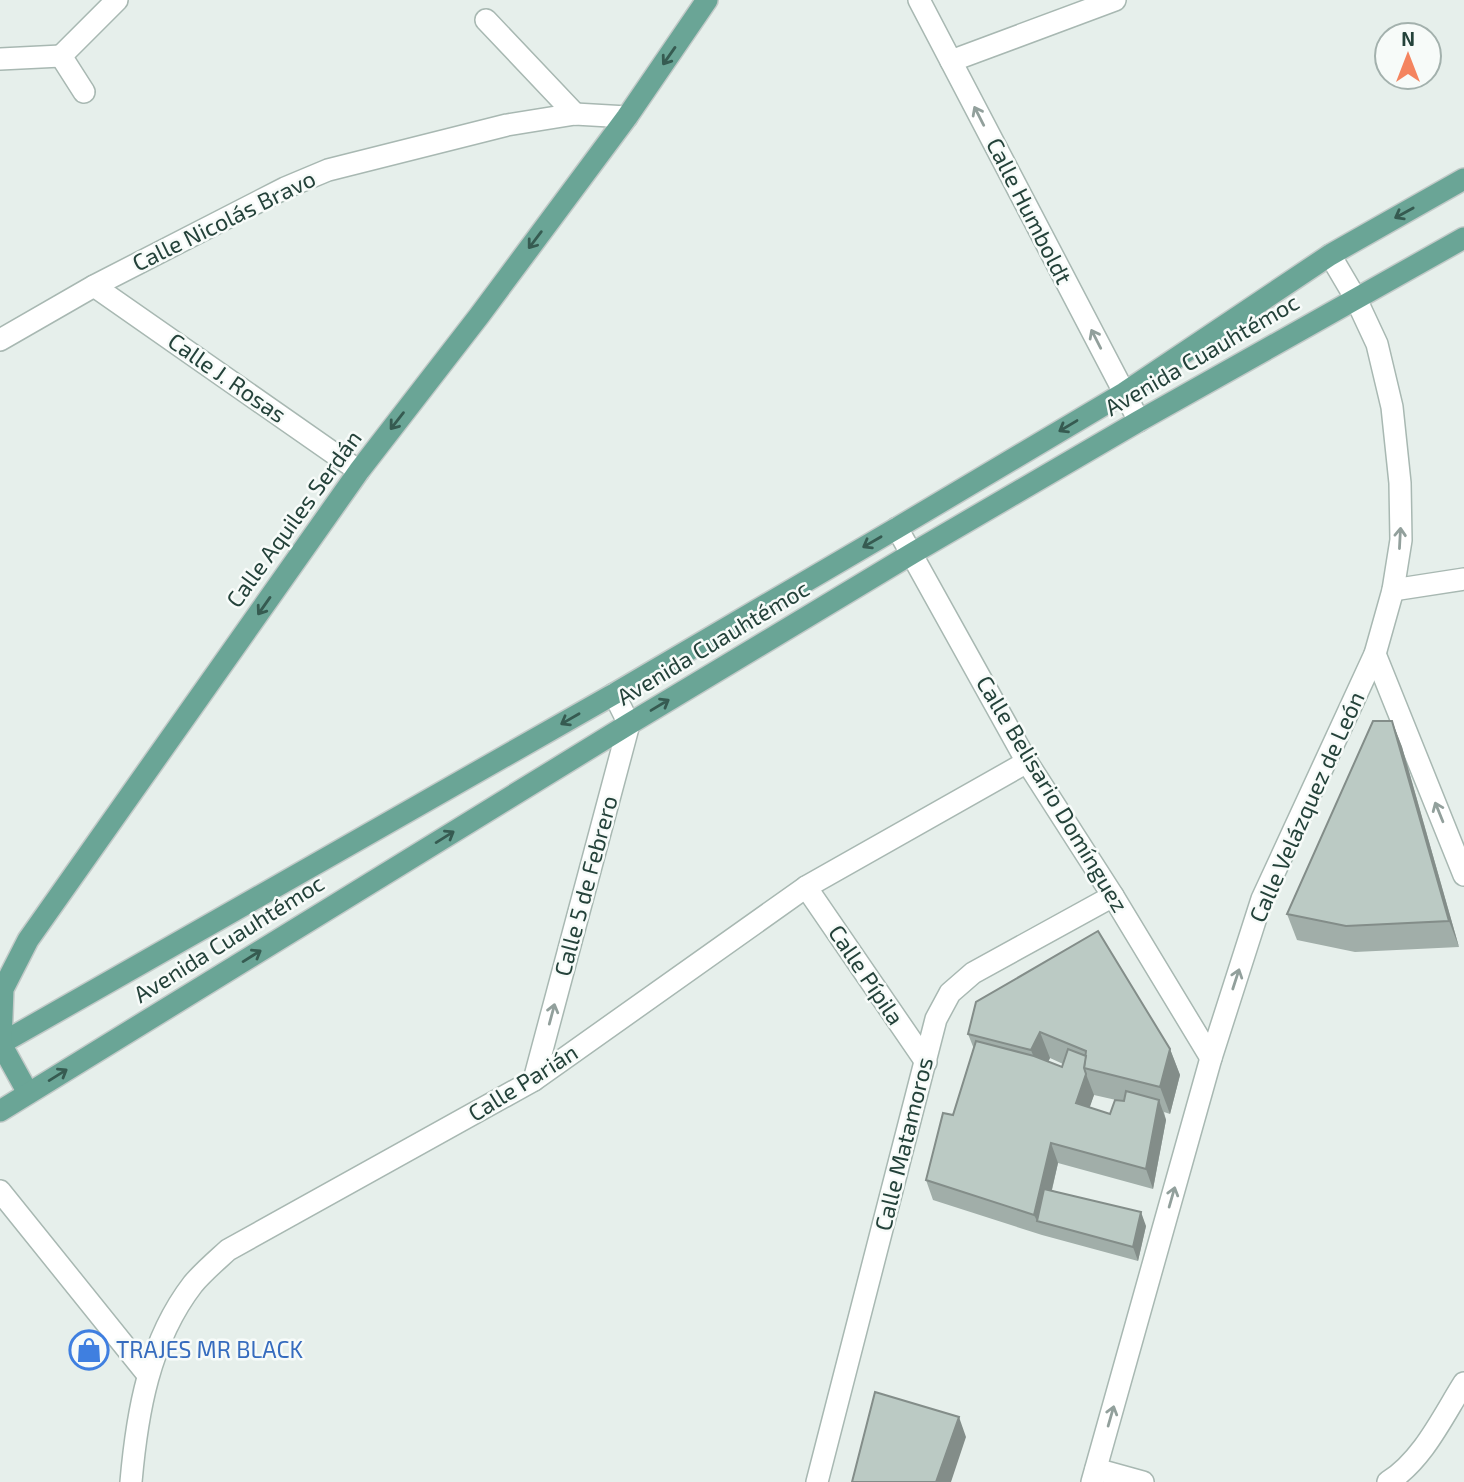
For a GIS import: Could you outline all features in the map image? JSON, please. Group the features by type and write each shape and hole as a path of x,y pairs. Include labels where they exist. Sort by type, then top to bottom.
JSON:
{"main road":[{"name":"Calle Aquiles Serdán","path":"0,1044 3,989 28,940 359,471 479,316 627,117 707,0"},
{"name":"Avenida Cuauhtémoc","path":"0,1044 614,694 897,528 1124,393 1329,255 1464,179"},
{"name":"Avenida Cuauhtémoc","path":"0,1111 629,724 913,553 1139,421 1464,238"},
{"path":"0,1044 28,1094"}],"street":[{"path":"0,59 61,56 117,0"},
{"name":"Calle Humboldt","path":"919,0 1139,421"},
{"path":"951,61 1115,0"},
{"path":"486,20 575,114"},
{"path":"61,56 84,92"},
{"name":"Calle Nicolás Bravo","path":"0,340 94,286 285,188 328,170 507,125 575,114 627,117"},
{"name":"Calle Velázquez de León","path":"1094,1476 1210,1058 1262,899 1375,654 1393,590 1401,540 1392,407 1377,344 1356,299 1329,255"},
{"name":"Calle J. Rosas","path":"94,286 359,471"},
{"name":"Calle Belisario Domínguez","path":"897,528 1027,762 1113,896 1210,1058"},
{"path":"1393,590 1464,579"},
{"path":"1375,654 1464,876"},
{"path":"614,694 629,724"},
{"name":"Calle 5 de Febrero","path":"534,1080 629,724"},
{"name":"Calle Parián","path":"131,1482 135,1437 148,1375 166,1328 193,1284 228,1250 534,1080 806,887 1027,762"},
{"name":"Calle Pípila","path":"806,887 926,1062"},
{"name":"Calle Matamoros","path":"817,1482 936,1019 950,993 973,973 1113,896"},
{"path":"0,1191 148,1375"},
{"path":"1388,1482 1397,1476 1426,1444 1464,1382"},
{"path":"1094,1476 1143,1482"}],"building":[{"path":"1373,721 1392,721 1449,921 1346,926 1287,914"},
{"path":"1098,931 1170,1049 1160,1087 1084,1068 1086,1051 1040,1032 1031,1050 968,1034 976,1002"},
{"path":"976,1041 1034,1056 1062,1067 1068,1049 1086,1056 1086,1074 1076,1103 1110,1114 1115,1100 1124,1101 1126,1091 1159,1100 1146,1169 1051,1143 1034,1215 926,1180 943,1113 953,1115"},
{"path":"1044,1189 1141,1212 1133,1247 1037,1221"},
{"path":"875,1392 959,1417 936,1482 852,1482"}],"place":[{"name":"TRAJES MR BLACK","path":"89,1350"}]}
